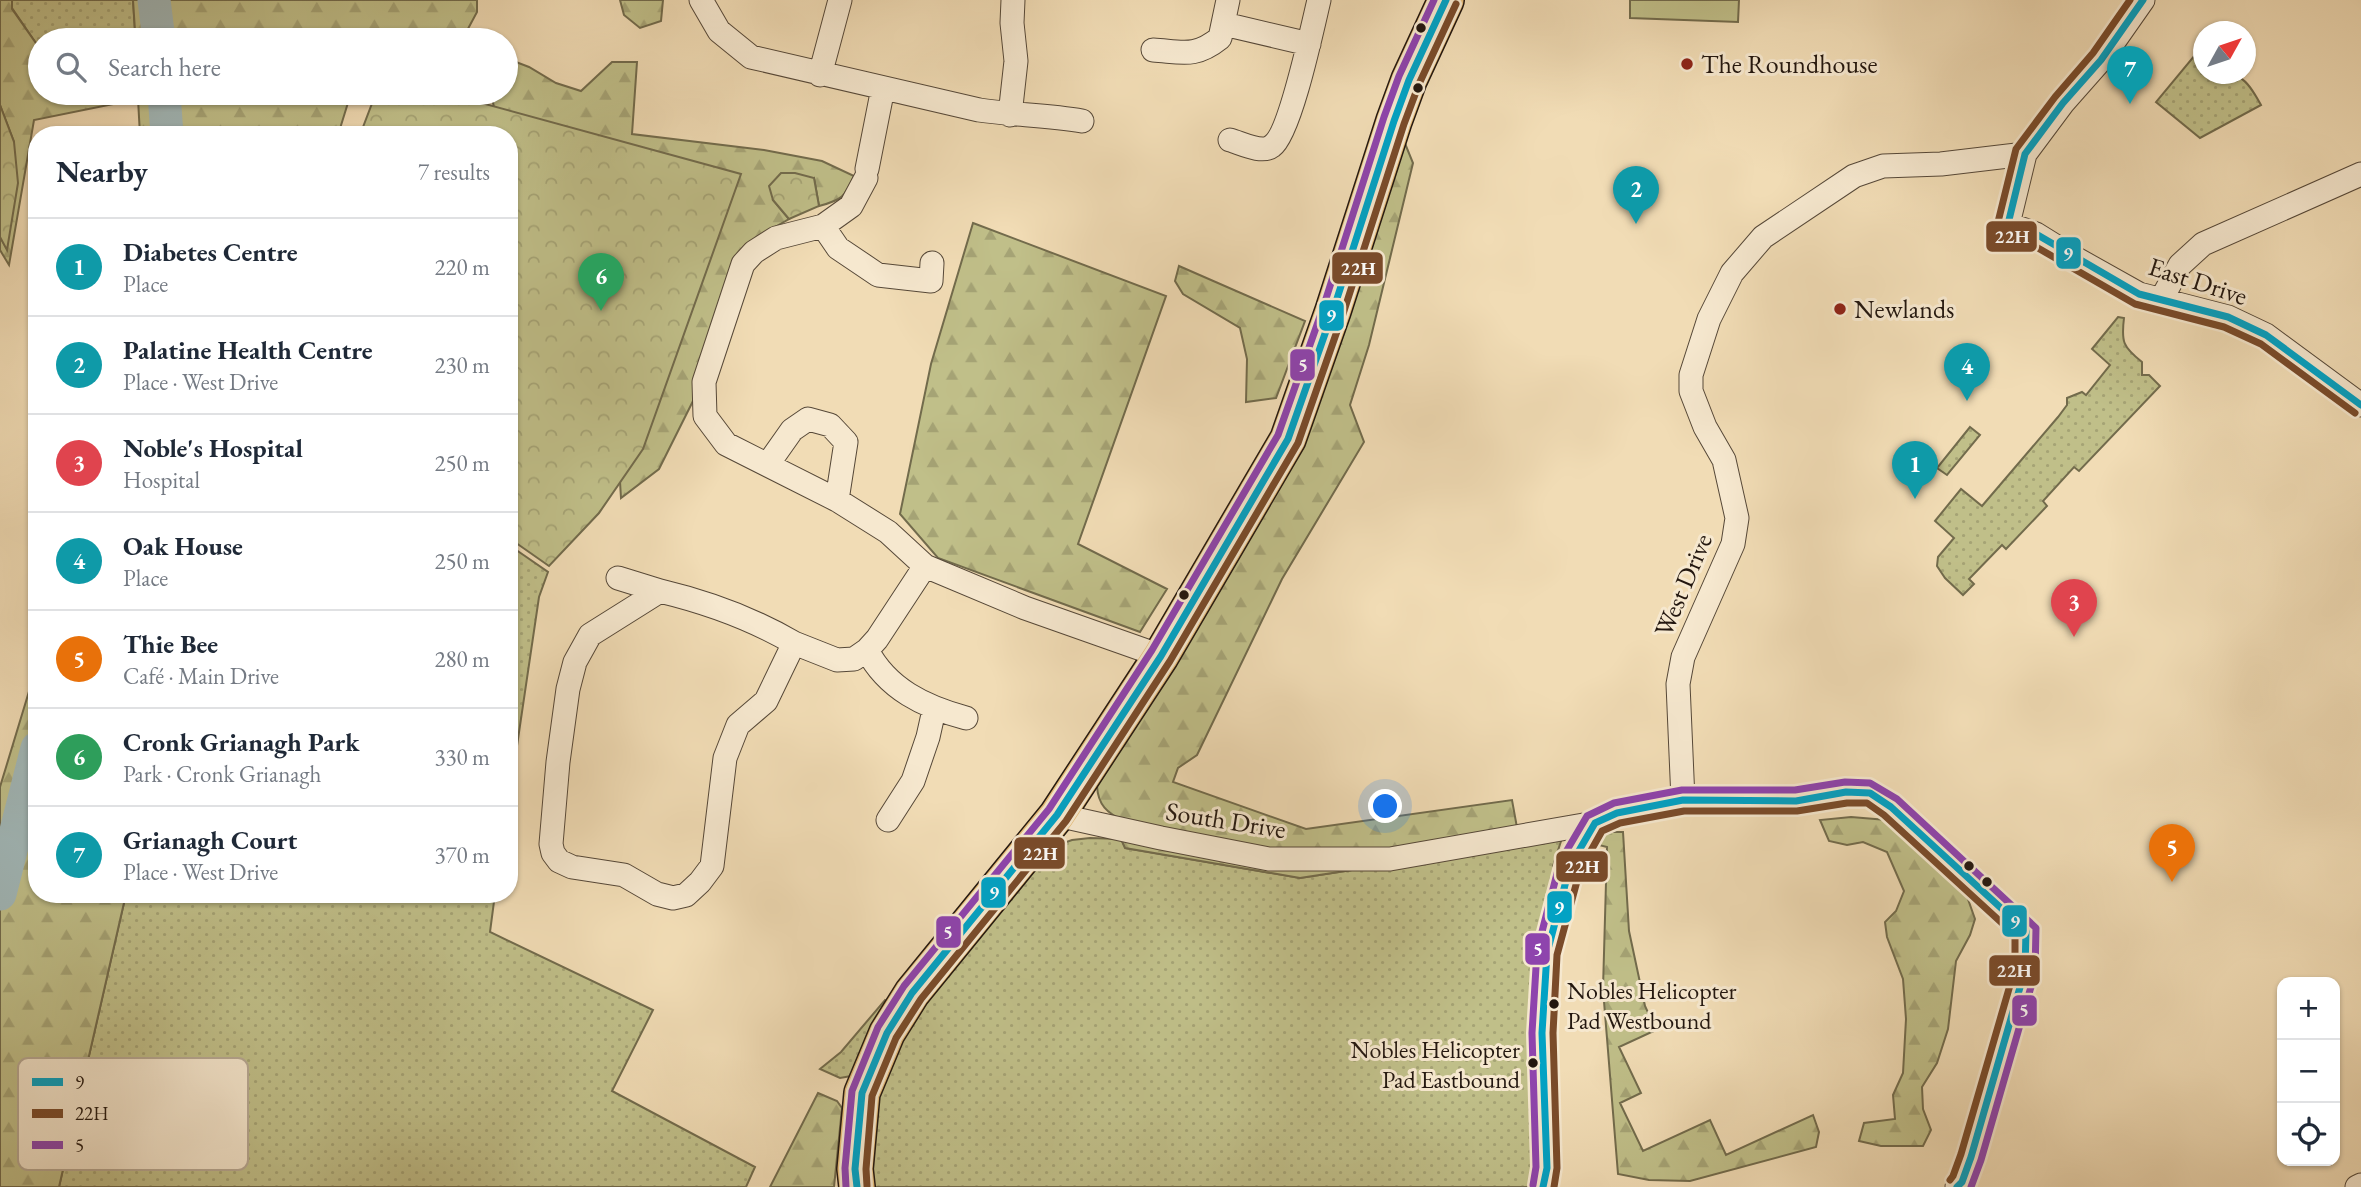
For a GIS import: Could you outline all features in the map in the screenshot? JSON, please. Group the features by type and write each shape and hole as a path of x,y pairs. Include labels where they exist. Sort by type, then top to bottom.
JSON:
{"main road":[{"path":"857,1187 855,1169 862,1093 887,1033 912,993 1057,815 1161,656 1287,439 1333,311 1394,121 1409,80 1446,0"}],"street":[{"path":"701,0 719,31 751,57 820,75 1010,115 1048,115 1082,121"},
{"path":"820,75 840,0"},
{"path":"1010,115 1016,61 1012,23 1013,0"},
{"path":"1153,50 1191,53 1207,48 1220,38 1228,0"},
{"path":"1230,140 1262,149 1271,148 1278,140 1293,104 1319,0"},
{"path":"2025,153 2063,103 2101,60 2143,0"},
{"path":"1224,24 1308,44"},
{"path":"883,88 867,174 851,206 823,226 776,238 754,252 743,264 704,382 705,416 726,444 837,500 888,532 925,566 1026,608 1161,656"},
{"name":"East Drive","path":"2025,153 2008,224 2036,234 2139,293 2228,317 2266,335 2361,405"},
{"name":"West Drive","path":"1595,822 1617,813 1683,800 1678,684 1683,657 1733,544 1737,517 1724,460 1700,415 1691,391 1691,375 1709,319 1732,273 1763,237 1854,176 1883,166 1941,164 2025,153"},
{"path":"2161,300 2180,265 2203,244 2361,174"},
{"path":"823,226 838,248 878,275 930,281 932,263"},
{"path":"768,464 792,430 808,419 830,425 846,442 837,500"},
{"path":"618,578 685,597 772,630 794,643 836,660 854,659 867,650 925,566"},
{"path":"660,591 590,635 575,662 568,690 558,762 551,844 559,861 572,867 624,876 657,894 673,898 686,895 700,882 712,866 725,758 738,725 766,701 794,643"},
{"path":"867,650 876,667 888,680 934,709 966,718"},
{"path":"888,820 912,781 928,737 934,709"},
{"name":"South Drive","path":"1057,815 1269,859 1390,859 1595,822"},
{"path":"1543,1187 1547,1168 1542,1033 1547,953 1570,866 1595,822"},
{"path":"1957,1187 1962,1182 1971,1157 2025,970 2026,931"}],"green space":[{"path":"0,0 12,0 12,9 28,32 28,105 108,105 34,120 33,126 28,126 28,155 9,265 0,250 0,237 7,249 14,142 0,105"},
{"path":"12,0 133,0 135,28 28,28 28,31 12,8"},
{"path":"133,0 477,0 477,12 468,28 135,28"},
{"path":"620,0 663,0 661,21 640,28 624,15"},
{"path":"1630,0 1739,0 1738,22 1630,18"},
{"path":"2193,57 2193,84 2247,84 2261,105 2200,138 2156,102"},
{"path":"612,62 637,62 632,134 764,150 822,161 854,176 842,197 827,204 819,206 814,178 773,200 789,219 763,234 694,399 659,469 621,498 619,465 537,170 518,145 518,126 503,126 496,117 494,105 518,105 518,63 556,83 581,91"},
{"path":"0,105 14,142 18,183 7,250 0,237"},
{"path":"138,105 347,105 341,126 140,126"},
{"path":"371,105 489,105 741,174 643,449 599,513 549,566 518,544 518,126 363,126"},
{"path":"1404,141 1413,163 1369,345 1350,405 1364,442 1282,579 1197,755 1178,768 1173,782 1306,829 1512,800 1520,844 1300,878 1125,848 1121,839 1124,821 1104,808 1097,786 1185,649"},
{"path":"781,173 814,178 819,206 789,219 773,200 769,186"},
{"path":"973,223 1166,296 1078,544 1167,589 1140,632 938,558 900,514 931,364"},
{"path":"1179,266 1305,321 1276,398 1246,402 1247,359 1240,328 1183,294 1175,281"},
{"path":"2118,317 2124,318 2125,343 2142,362 2142,375 2149,375 2160,386 2079,471 2074,467 2043,501 2047,506 2006,549 2002,545 1969,579 1974,584 1963,595 1937,566 1938,557 1954,538 1935,521 1961,489 1982,506 2058,417 2067,405 2067,398 2082,392 2086,395 2110,365 2092,349"},
{"path":"1970,427 1980,435 1947,475 1937,468"},
{"path":"518,551 548,572 539,597 518,739"},
{"path":"28,695 28,903 124,903 88,1058 18,1058 18,1170 63,1170 59,1187 0,1187 0,787"},
{"path":"1851,817 1887,820 1911,836 1964,888 1975,919 1956,961 1948,1029 1937,1063 1922,1087 1923,1109 1931,1130 1923,1146 1881,1146 1859,1141 1864,1123 1895,1119 1893,1095 1903,1073 1906,1019 1903,979 1887,937 1885,922 1896,911 1904,891 1887,852 1863,842 1847,845 1829,841 1820,820"},
{"path":"1606,832 1623,832 1629,931 1645,1006 1656,1030 1619,1047 1641,1093 1620,1103 1643,1151 1710,1120 1726,1155 1813,1115 1819,1132 1816,1147 1690,1181 1649,1180 1618,1174 1603,989 1607,847 1595,844"},
{"path":"1562,838 1553,866 1561,869 1537,1187 875,1187 869,1170 865,1133 895,1035 1044,850 1072,840 1121,839 1126,848 1300,878"},
{"path":"124,903 494,903 490,932 653,1010 612,1091 755,1167 746,1187 59,1187 63,1170 248,1170 248,1058 88,1058"},
{"path":"885,1000 889,1003 851,1076 840,1078 820,1069 841,1052"},
{"path":"818,1093 837,1101 842,1108 834,1187 770,1187"}],"waterway":[{"path":"154,0 158,28"},
{"path":"165,105 166,126"},
{"path":"0,894 28,784"}],"transit line":[{"name":"5","path":"846,1187 845,1168 852,1091 878,1027 904,986 1049,809 1152,650 1278,435 1323,308 1384,117 1399,76 1434,0"},
{"name":"9","path":"857,1187 855,1169 862,1093 887,1033 912,993 1057,815 1161,656 1288,439 1333,311 1394,121 1409,80 1446,0"},
{"name":"22H","path":"2130,0 2093,53 2055,97 2016,149 1998,228 2135,304 2224,327 2261,344 2355,413"},
{"name":"9","path":"2143,0 2101,60 2063,103 2025,154 2008,224 2036,234 2139,294 2228,317 2266,335 2361,405"},
{"name":"22H","path":"867,1186 872,1096 896,1038 921,999 1066,821 1170,661 1298,443 1404,124 1419,84 1456,4"},
{"name":"5","path":"1533,1185 1536,1167 1532,1033 1537,951 1560,862 1587,816 1614,803 1682,790 1795,790 1845,782 1870,783 1897,799 2036,928 2035,973 1971,1187"},
{"name":"9","path":"1543,1187 1547,1168 1542,1033 1547,953 1570,866 1595,823 1617,813 1683,800 1796,801 1846,792 1870,793 1891,807 2026,931 2025,970 1971,1157 1962,1182 1957,1187"},
{"name":"22H","path":"1554,1187 1557,1168 1553,1033 1557,955 1580,870 1602,831 1620,823 1684,811 1797,811 1847,803 1867,803 1884,815 2015,935 2015,968 1961,1154 1950,1180"}],"place":[{"name":"The Roundhouse","path":"1687,64"},
{"name":"Grianagh Court","path":"2130,104"},
{"name":"Palatine Health Centre","path":"1636,224"},
{"name":"Newlands","path":"1840,309"},
{"name":"Cronk Grianagh Park","path":"601,311"},
{"name":"Oak House","path":"1967,401"},
{"name":"Diabetes Centre","path":"1915,499"},
{"name":"Noble's Hospital","path":"2074,637"},
{"name":"Thie Bee","path":"2172,882"},
{"name":"Nobles Helicopter Pad Westbound","path":"1554,1004"},
{"name":"Nobles Helicopter Pad Eastbound","path":"1533,1063"}]}
